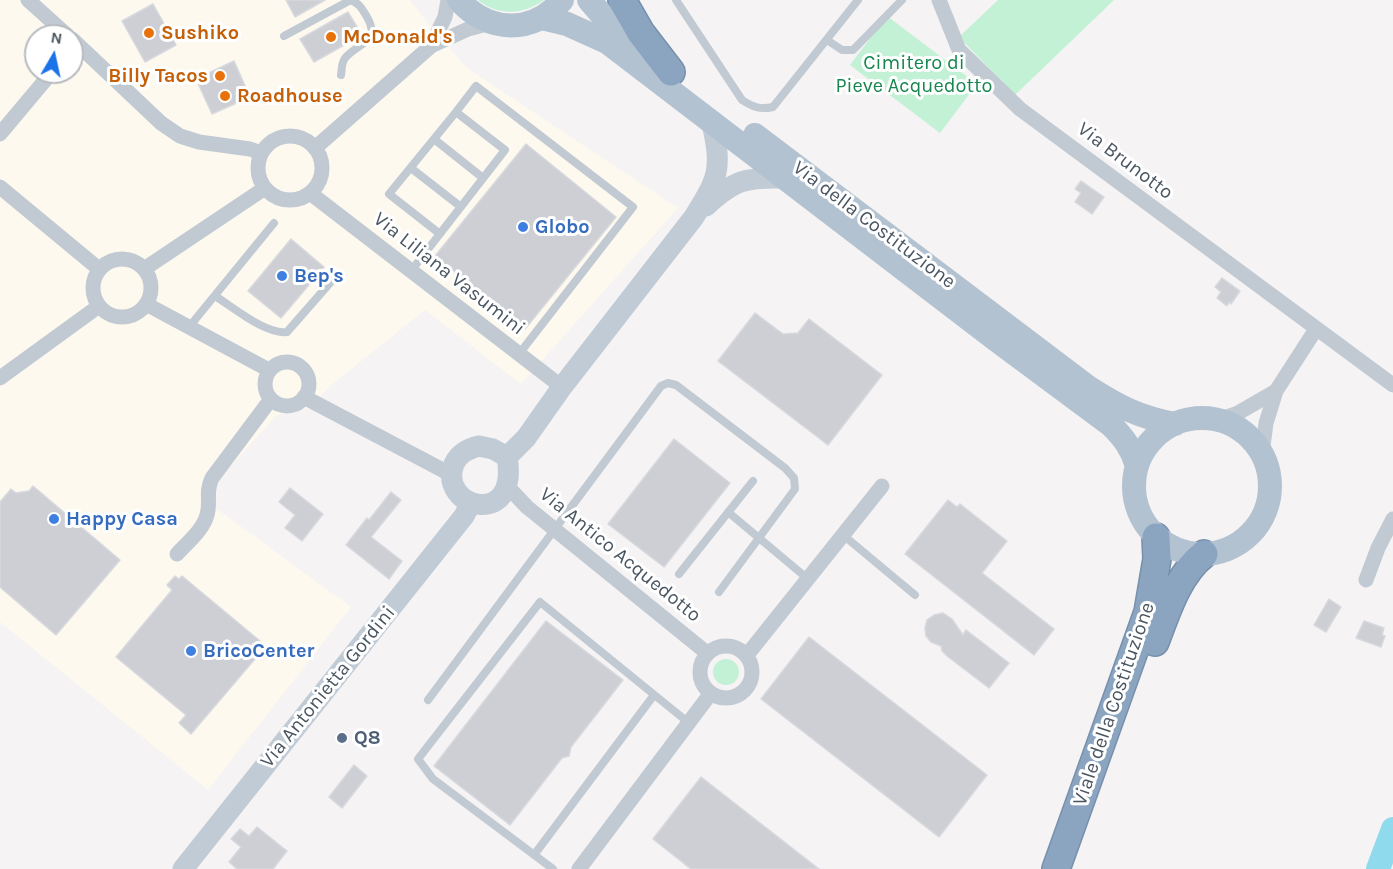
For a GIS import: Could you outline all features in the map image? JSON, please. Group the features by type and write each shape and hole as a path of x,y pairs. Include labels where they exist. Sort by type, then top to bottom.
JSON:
{"highway":[{"path":"622,0 640,33 671,72"},
{"name":"Viale della Costituzione","path":"1056,869 1148,612 1157,559 1156,537"},
{"name":"Viale della Costituzione","path":"1073,869 1166,613 1196,560 1204,554"}],"main road":[{"path":"459,0 469,11 485,21 504,26 524,24 542,18 562,0"},
{"name":"Via della Costituzione","path":"589,0 613,28 1088,387 1134,414 1175,424"},
{"path":"542,18 577,27 607,42 1111,425 1125,438 1137,466"},
{"path":"1197,418 1218,420 1244,432 1262,454 1270,476 1269,499 1262,520 1255,530 1237,545 1216,553 1204,554 1179,550 1156,537 1143,519 1135,499 1137,466 1148,445 1156,436 1175,424 1197,418"}],"street":[{"path":"28,0 55,24"},
{"path":"431,46 446,17 448,0"},
{"name":"Via Brunotto","path":"939,0 959,50 1020,109 1393,386"},
{"path":"315,148 431,46 468,29 493,23"},
{"path":"84,50 161,123 180,136 199,142 250,149 261,153"},
{"path":"0,134 42,84"},
{"path":"507,457 526,438 562,387 694,217 711,189 717,171 718,152 712,123"},
{"path":"286,136 297,136 307,140 315,148 321,156 322,177 310,193 301,198 281,199 264,188 258,171 261,153 268,145 286,136"},
{"path":"694,217 717,195 733,185 750,178 783,178"},
{"path":"0,187 99,268"},
{"path":"144,269 264,188"},
{"name":"Via Liliana Vasumini","path":"310,193 562,387"},
{"path":"122,258 138,263 144,269 151,286 150,295 140,311 121,317 111,315 99,306 93,295 92,285 99,268 122,258"},
{"path":"146,303 269,370"},
{"path":"0,378 99,306"},
{"path":"1262,454 1266,423 1276,391 1316,329"},
{"path":"287,361 300,366 308,377 308,391 304,397 299,402 284,406 271,399 264,382 269,370 287,361"},
{"path":"1218,420 1238,413 1276,391"},
{"path":"304,397 452,475"},
{"path":"177,554 204,522 208,513 207,487 212,478 271,399"},
{"path":"486,447 507,457 510,478 508,487 496,500 479,504 471,503 458,494 454,488 452,475 455,461 465,451 486,447"},
{"path":"747,655 882,486"},
{"name":"Via Antico Acquedotto","path":"508,487 527,507 707,653"},
{"name":"Via Antonietta Gordini","path":"183,869 464,516 471,503"},
{"path":"1366,580 1378,548 1393,519"},
{"path":"723,645 732,645 747,655 753,670 749,686 735,697 719,697 705,687 700,679 700,670 707,653 723,645"},
{"path":"579,869 711,693"}],"lane":[{"path":"284,36 351,0 359,4 373,31 367,40 345,58 341,75"},
{"path":"676,0 742,100 752,107 764,110 773,107 858,0"},
{"path":"827,40 843,50 853,50 902,0"},
{"path":"440,234 390,194 476,86 633,207 519,354"},
{"path":"411,271 505,150 456,112"},
{"path":"434,139 483,178"},
{"path":"411,168 461,207"},
{"path":"189,327 274,223"},
{"path":"215,296 267,329 280,333 287,332 336,276"},
{"path":"428,700 662,386 668,383 676,385 785,468 794,478 795,489 719,592"},
{"path":"680,574 753,481"},
{"path":"728,512 808,579"},
{"path":"843,535 915,595"},
{"path":"553,869 433,779 418,759 540,602 688,723"},
{"path":"534,855 654,696"}],"shaded area":[{"path":"0,0 410,0 467,68 678,208 521,384 425,310 335,382 307,409 277,415 202,498 351,607 208,790 0,622"}],"green space":[{"path":"478,0 544,0 528,9 511,12 494,9"},
{"path":"998,0 1114,0 1015,95 959,37"},
{"name":"Cimitero di Pieve Acquedotto","path":"887,16 977,84 940,133 850,65"},
{"path":"726,659 735,663 739,672 735,681 726,685 717,681 713,672 717,663"}],"building":[{"path":"286,0 325,0 295,17"},
{"name":"Sushiko","path":"153,4 176,45 145,62 122,21"},
{"name":"McDonald's","path":"348,12 362,35 314,62 300,39"},
{"path":"234,61 250,97 212,114 196,79"},
{"path":"526,144 616,217 525,329 435,256"},
{"path":"1081,181 1104,197 1092,214 1075,202 1081,193 1075,189"},
{"path":"291,239 324,267 281,318 248,291"},
{"path":"1222,278 1240,291 1227,306 1217,298 1221,292 1215,287"},
{"path":"755,313 783,334 798,333 809,319 882,375 828,445 718,361"},
{"path":"674,439 730,483 664,567 608,524"},
{"path":"33,486 120,560 56,635 0,587 0,502 11,489 16,493 29,491"},
{"path":"290,488 323,514 302,541 285,528 295,515 279,502"},
{"path":"391,492 401,500 371,537 402,561 389,579 346,545"},
{"path":"948,500 957,507 960,504 1007,541 982,573 1054,629 1034,655 905,554"},
{"name":"BricoCenter","path":"175,576 179,579 182,576 266,646 191,734 179,723 186,715 116,657 172,590 167,585"},
{"path":"1329,599 1341,607 1326,632 1314,625"},
{"path":"943,613 952,619 963,635 966,630 1009,663 989,688 947,656 941,646 931,642 926,636 927,620"},
{"path":"546,621 623,680 571,747 569,756 562,758 510,825 434,766"},
{"path":"1364,621 1384,628 1382,635 1385,636 1381,647 1356,638"},
{"path":"809,637 987,775 939,837 761,699"},
{"path":"354,765 367,776 342,808 329,797"},
{"path":"701,777 819,869 691,869 653,839"},
{"path":"257,827 287,851 273,869 237,869 229,862 241,847 231,839 240,829 249,836"}],"waterway":[{"path":"1378,869 1393,829"}],"place":[{"name":"Sushiko","path":"149,33"},
{"name":"McDonald's","path":"331,37"},
{"name":"Billy Tacos","path":"220,76"},
{"name":"Roadhouse","path":"225,96"},
{"name":"Globo","path":"523,227"},
{"name":"Bep's","path":"282,276"},
{"name":"Happy Casa","path":"54,519"},
{"name":"BricoCenter","path":"191,651"},
{"name":"Q8","path":"342,738"}]}
